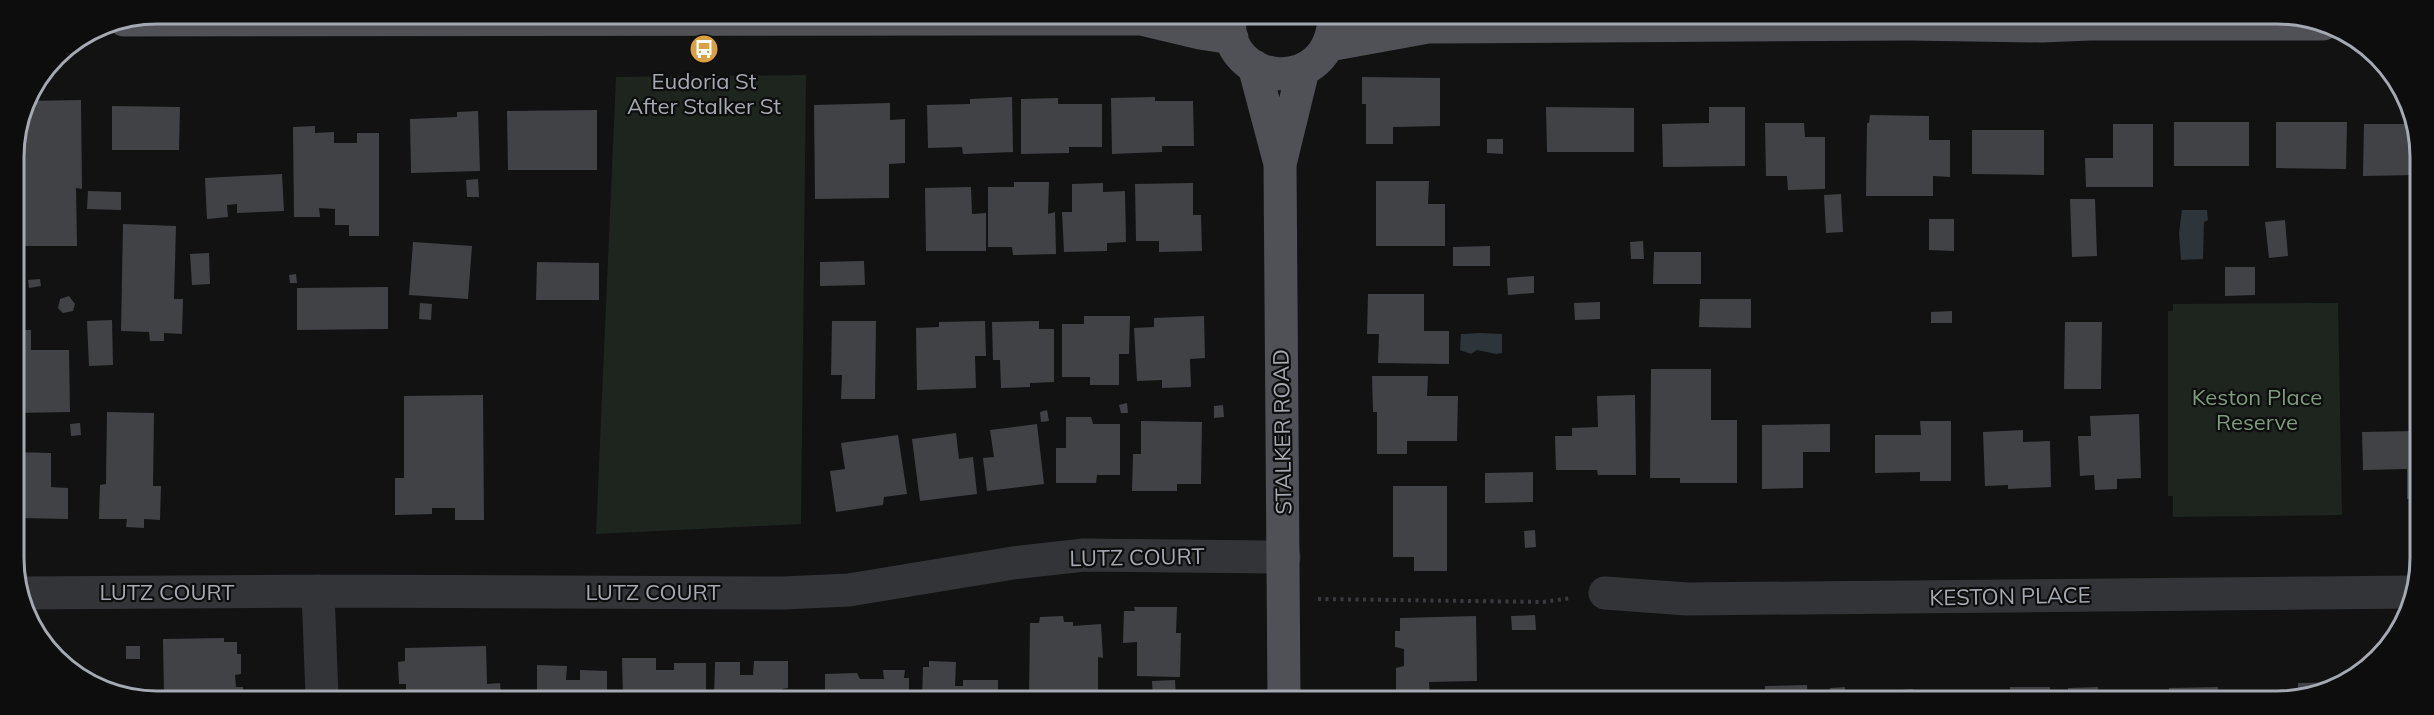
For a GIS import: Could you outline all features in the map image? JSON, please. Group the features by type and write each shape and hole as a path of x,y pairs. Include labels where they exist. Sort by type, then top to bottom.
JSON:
{"main road":[{"path":"1169,24 1200,33 1231,27 1237,49 1254,66 1270,73 1287,75 1303,70 1319,60 1332,31 1428,27 1897,24"},
{"path":"1417,24 1428,27"},
{"name":"STALKER ROAD","path":"1254,66 1280,164 1284,691"},
{"name":"STALKER ROAD","path":"1280,164 1303,70"}],"street":[{"name":"LUTZ COURT","path":"29,592 783,593 849,590 1013,563 1084,555 1284,557"},
{"path":"318,591 322,691"},
{"name":"KESTON PLACE","path":"1605,593 1687,599 2405,592"}],"path":[{"path":"1284,599 1543,602 1605,593"}],"green space":[{"path":"806,75 801,524 596,534 616,77"},
{"name":"Keston Place Reserve","path":"2338,303 2342,515 2173,517 2173,496 2168,496 2168,311 2173,311 2173,304"}],"shaded area":[{"path":"2182,210 2207,210 2208,220 2204,222 2203,259 2181,260 2179,233"},
{"path":"1461,334 1502,334 1502,353 1477,350 1471,354 1460,350"}],"building":[{"path":"1362,77 1440,78 1440,126 1393,127 1393,144 1366,144 1366,104 1362,104"},
{"path":"1012,97 1013,152 963,154 962,147 928,148 927,105 970,104 970,99"},
{"path":"1155,97 1155,101 1193,101 1194,146 1162,146 1162,152 1112,154 1111,98"},
{"path":"1058,98 1058,104 1102,104 1102,147 1069,147 1069,153 1021,154 1021,99"},
{"path":"81,100 82,189 76,188 77,246 24,246 24,149 31,115 37,101"},
{"path":"890,103 890,120 905,119 905,163 889,164 889,198 815,199 814,105"},
{"path":"112,106 180,107 179,150 112,150"},
{"path":"1546,107 1634,108 1634,152 1547,152"},
{"path":"1709,107 1745,107 1745,166 1663,167 1662,124 1709,123"},
{"path":"597,110 597,170 508,170 507,111"},
{"path":"478,111 480,171 411,173 410,119 457,117 457,112"},
{"path":"1870,115 1929,116 1929,140 1950,140 1950,177 1933,176 1933,196 1866,196 1867,123 1869,123"},
{"path":"2174,122 2249,122 2249,166 2174,166"},
{"path":"2276,122 2347,122 2346,169 2276,168"},
{"path":"1765,123 1804,123 1805,137 1825,137 1825,189 1788,190 1787,176 1766,176"},
{"path":"2113,124 2153,124 2153,187 2086,187 2085,158 2113,158"},
{"path":"2364,124 2405,124 2410,149 2410,175 2363,176"},
{"path":"315,126 315,133 334,132 334,143 357,143 357,133 379,133 379,236 349,236 349,225 335,225 335,209 319,208 320,217 294,217 293,127"},
{"path":"1972,130 2044,130 2044,175 1972,174"},
{"path":"1487,139 1503,139 1503,154 1487,153"},
{"path":"282,174 284,211 237,213 237,204 227,205 228,217 207,219 205,178"},
{"path":"478,179 479,197 467,197 466,180"},
{"path":"1376,181 1429,181 1428,204 1445,204 1445,246 1376,246"},
{"path":"1014,182 1049,182 1048,214 1055,212 1056,254 1013,255 1012,247 988,247 988,187 1014,187"},
{"path":"1103,183 1103,192 1125,191 1126,242 1107,243 1107,251 1064,252 1062,212 1072,212 1072,184"},
{"path":"1193,183 1193,215 1201,215 1202,251 1159,252 1159,241 1136,241 1135,184"},
{"path":"971,187 972,214 986,213 986,251 926,251 925,188"},
{"path":"88,191 121,192 121,210 87,209"},
{"path":"1841,194 1843,232 1826,233 1824,195"},
{"path":"2070,199 2095,199 2097,256 2072,257"},
{"path":"1929,219 1954,219 1954,251 1929,250"},
{"path":"2285,220 2288,256 2269,258 2265,222"},
{"path":"123,224 176,226 174,299 183,299 182,334 164,333 164,341 150,341 149,332 121,331"},
{"path":"1643,241 1644,259 1631,259 1630,242"},
{"path":"413,242 472,246 468,299 409,295"},
{"path":"1490,246 1490,266 1453,266 1453,247"},
{"path":"1654,252 1701,252 1701,284 1653,284"},
{"path":"209,253 210,284 192,285 190,254"},
{"path":"864,261 865,285 820,286 820,262"},
{"path":"537,262 599,263 599,300 536,300"},
{"path":"2225,267 2255,267 2255,295 2225,296"},
{"path":"296,274 297,283 290,283 289,275"},
{"path":"1534,276 1534,293 1508,295 1507,278"},
{"path":"40,279 41,286 29,288 28,280"},
{"path":"388,287 388,329 297,330 297,288"},
{"path":"1368,294 1424,294 1424,331 1449,331 1449,364 1378,363 1379,334 1367,334"},
{"path":"69,296 75,304 73,311 63,313 58,308 60,299"},
{"path":"1700,299 1751,299 1751,328 1699,327"},
{"path":"1600,302 1600,319 1575,320 1574,303"},
{"path":"420,303 432,304 431,320 419,319"},
{"path":"1952,311 1952,323 1931,323 1931,312"},
{"path":"1084,316 1130,316 1129,354 1119,354 1119,385 1090,385 1090,377 1062,377 1062,324 1084,324"},
{"path":"1204,316 1205,358 1190,359 1191,387 1162,388 1162,380 1137,381 1134,328 1154,327 1154,318"},
{"path":"112,320 113,365 89,366 87,321"},
{"path":"832,321 876,321 875,399 841,399 842,375 831,375"},
{"path":"985,321 986,356 975,356 976,388 917,390 916,328 939,327 939,322"},
{"path":"1039,321 1039,329 1054,329 1054,382 1030,383 1030,387 1001,388 1000,360 993,360 992,322"},
{"path":"2065,322 2102,322 2101,389 2064,389"},
{"path":"24,330 31,330 31,350 69,350 70,412 24,413"},
{"path":"1651,369 1711,369 1711,420 1737,420 1737,483 1680,483 1680,478 1650,478"},
{"path":"1372,376 1428,376 1427,396 1458,396 1457,441 1407,441 1407,454 1377,454 1377,412 1373,412"},
{"path":"483,395 484,520 455,520 455,508 432,508 432,514 395,515 395,478 404,478 404,396"},
{"path":"1635,395 1636,475 1598,475 1597,470 1556,470 1555,436 1572,436 1572,428 1598,427 1597,396"},
{"path":"1127,403 1128,413 1121,413 1119,405"},
{"path":"1223,405 1224,417 1214,418 1214,406"},
{"path":"1047,410 1049,421 1041,422 1040,412"},
{"path":"107,412 154,413 153,486 161,486 160,520 144,519 144,528 126,527 127,519 99,519 100,485 106,484"},
{"path":"2139,414 2141,478 2117,479 2117,489 2095,490 2094,475 2080,476 2078,436 2091,436 2090,416"},
{"path":"1066,417 1091,417 1093,424 1120,424 1120,475 1097,475 1096,483 1056,483 1056,448 1066,448"},
{"path":"1141,421 1202,422 1201,484 1177,484 1177,491 1132,491 1133,454 1141,454"},
{"path":"1920,421 1951,421 1951,481 1920,481 1920,472 1875,473 1875,435 1921,435"},
{"path":"80,423 81,435 71,436 70,424"},
{"path":"1037,424 1044,484 987,491 983,458 994,457 990,430"},
{"path":"1830,424 1830,452 1803,452 1803,488 1762,489 1762,425"},
{"path":"2023,430 2023,442 2050,441 2051,487 2008,489 2008,485 1985,486 1983,432"},
{"path":"2410,431 2410,499 2407,499 2407,469 2363,470 2362,432"},
{"path":"956,433 959,459 973,457 977,494 920,501 912,439"},
{"path":"898,435 907,494 884,497 883,505 836,512 830,471 845,469 841,443"},
{"path":"24,452 51,453 51,487 68,488 68,519 24,518"},
{"path":"1533,472 1533,502 1485,503 1485,473"},
{"path":"1393,486 1447,486 1447,571 1414,571 1414,557 1393,557"},
{"path":"1535,530 1536,547 1525,548 1524,531"},
{"path":"1134,607 1177,607 1176,633 1181,633 1180,677 1137,676 1137,642 1123,643 1124,611 1135,611"},
{"path":"1535,615 1536,630 1512,630 1511,616"},
{"path":"1063,616 1064,622 1073,622 1073,626 1101,624 1103,658 1098,657 1098,691 1029,691 1030,623 1039,623 1040,617"},
{"path":"1476,616 1477,681 1429,682 1430,691 1396,691 1396,668 1404,666 1404,649 1395,647 1395,631 1400,631 1400,618"},
{"path":"224,638 224,642 237,642 237,654 241,654 241,674 235,675 236,687 243,687 243,691 164,691 163,639"},
{"path":"126,646 140,646 140,659 126,659"},
{"path":"486,646 487,684 500,683 501,691 406,691 406,684 399,684 398,662 405,661 405,648"},
{"path":"622,658 656,658 656,670 674,670 674,663 706,663 706,691 623,691"},
{"path":"754,661 788,661 788,688 782,691 714,691 715,662 740,662 740,675 753,675"},
{"path":"929,661 956,662 955,686 963,686 963,680 998,680 998,691 922,691 923,667 929,667"},
{"path":"537,665 567,666 566,680 580,680 580,670 607,671 607,691 537,691"},
{"path":"883,670 905,670 904,678 909,678 909,691 825,691 825,674 857,673 860,679 884,679"},
{"path":"1175,680 1176,691 1153,691 1152,681"},
{"path":"2323,682 2298,689 2298,683"},
{"path":"1807,685 1807,691 1765,691 1765,686"},
{"path":"1845,687 1845,691 1830,691 1830,688"},
{"path":"2010,687 2050,687 2050,691 2010,691"},
{"path":"2098,687 2099,691 2068,691 2068,688"},
{"path":"2218,687 2218,691 2169,691 2169,688"},
{"path":"1913,689 1913,691 1887,691"}],"place":[{"name":"Eudoria St After Stalker St","path":"704,49"}]}
